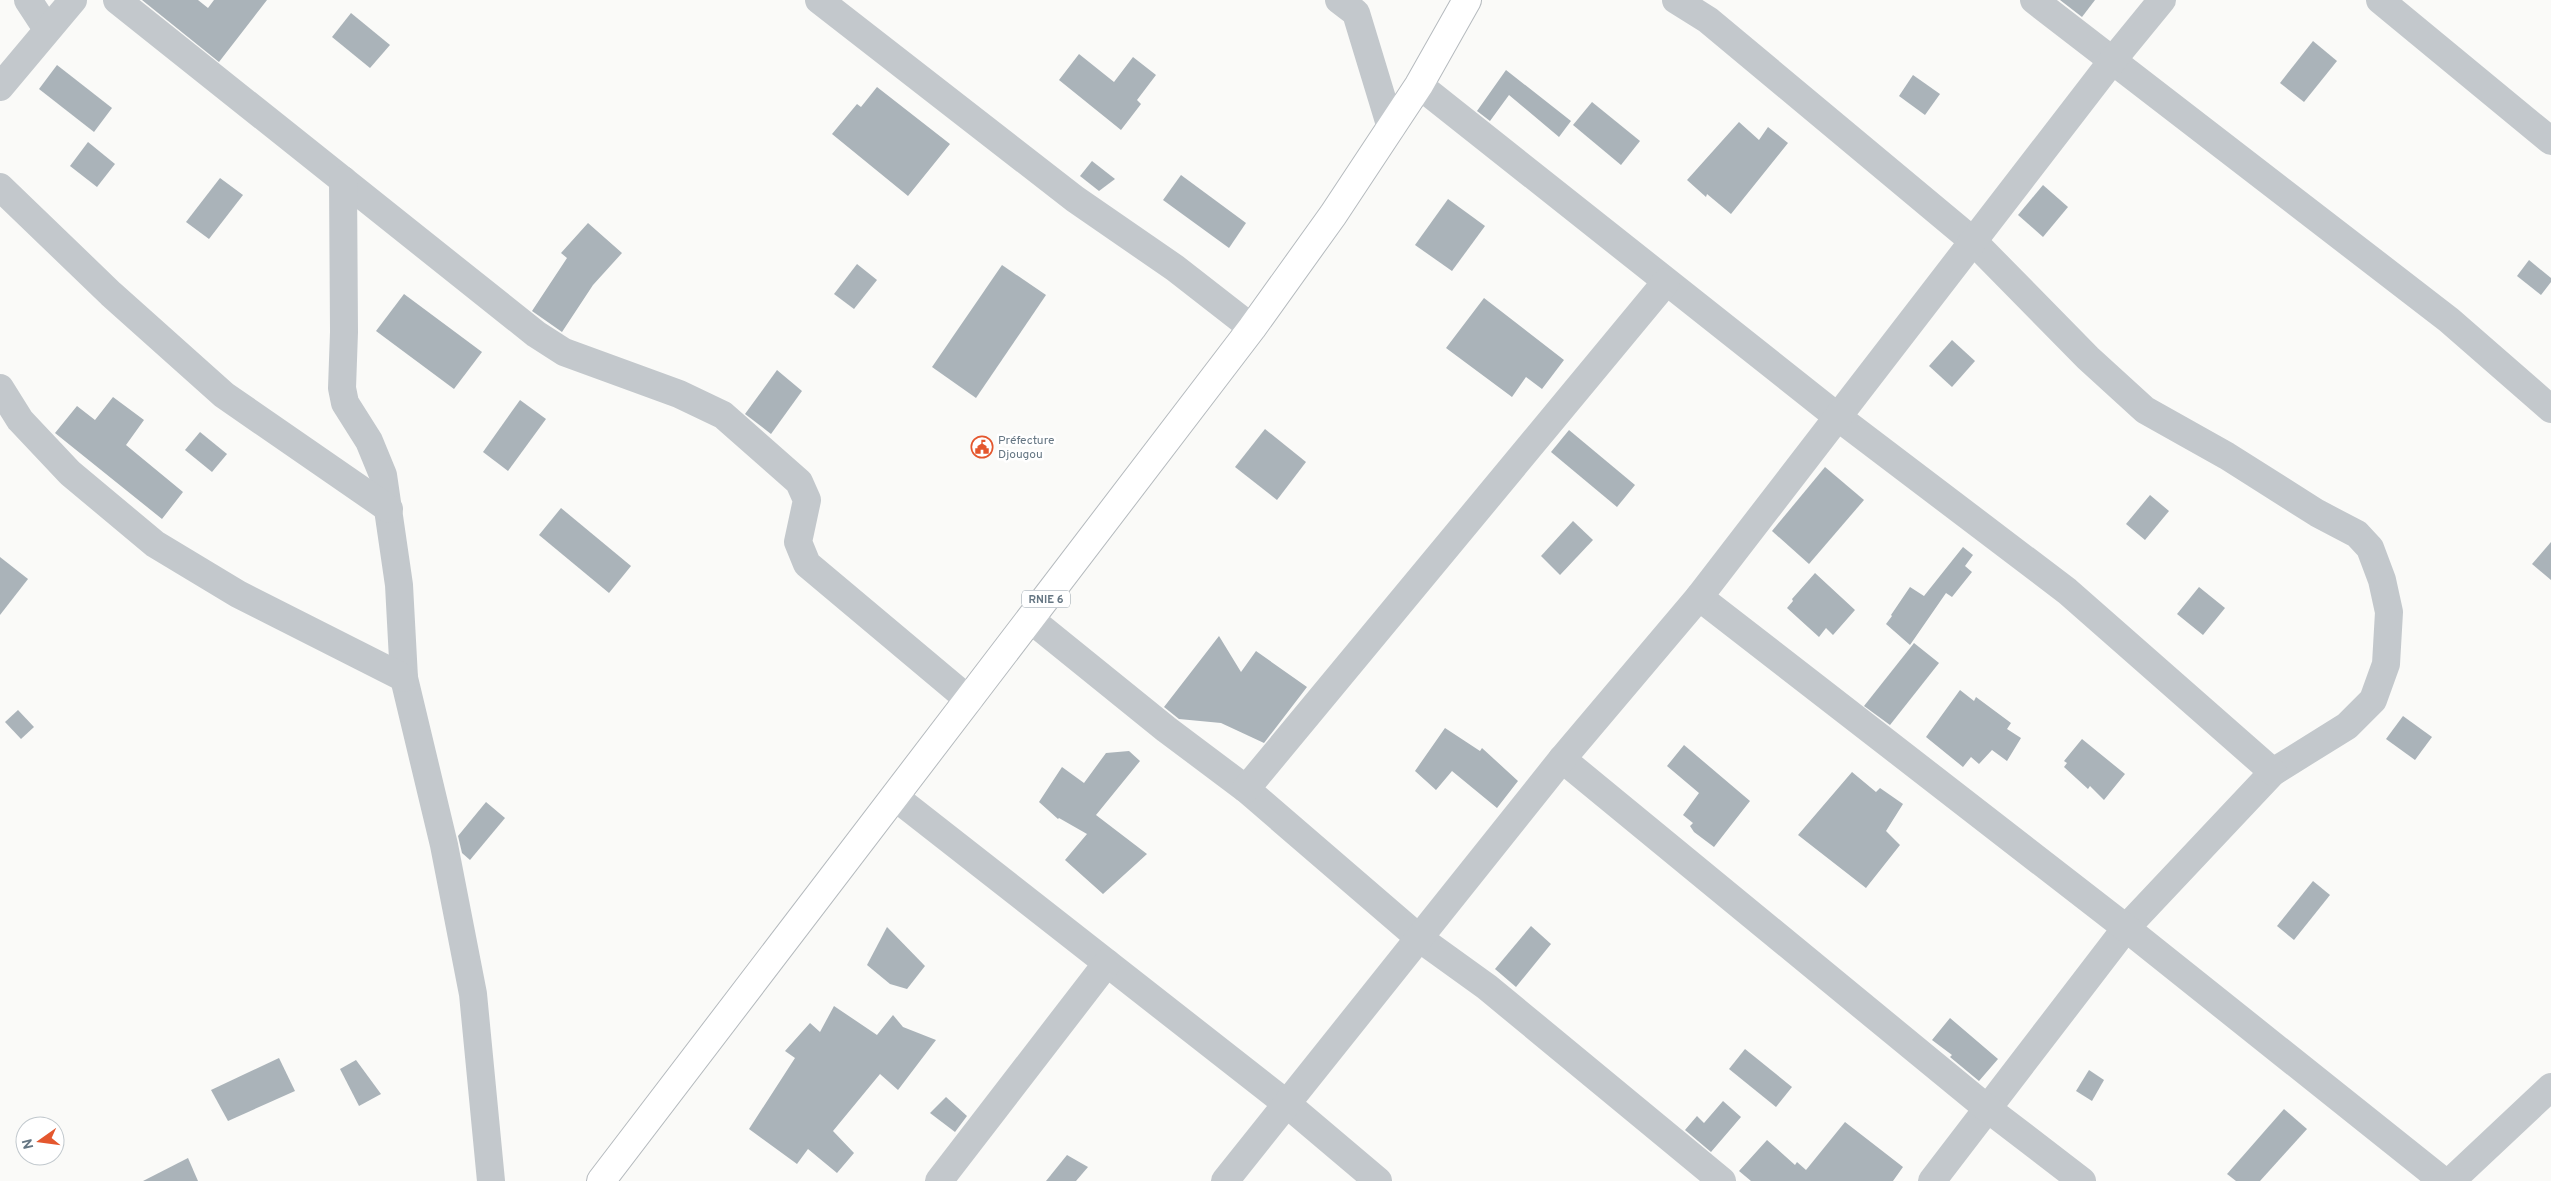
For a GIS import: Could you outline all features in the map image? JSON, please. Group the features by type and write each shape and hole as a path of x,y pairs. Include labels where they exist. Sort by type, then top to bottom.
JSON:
{"main road":[{"name":"RNIE 6","path":"601,1181 1252,328 1420,85 1467,0"}],"street":[{"path":"28,0 47,30"},
{"path":"0,87 73,0"},
{"path":"117,0 536,334 564,352 679,394 723,415 799,482 807,500 798,542 807,564 969,700"},
{"path":"819,0 1075,199 1175,268 1252,328"},
{"path":"1338,0 1356,13 1391,128"},
{"path":"1676,0 1708,20 1973,241 2088,358 2145,410 2227,456 2317,513 2357,534 2370,548 2382,580 2389,612 2386,664 2373,700 2347,726 2273,772 2126,928 1932,1181"},
{"path":"2034,0 2449,320 2551,409"},
{"path":"1225,1181 1562,759 1699,597 1839,418 2112,61 2162,0"},
{"path":"2380,0 2551,141"},
{"path":"1420,85 1839,418 2067,591 2273,772"},
{"path":"343,180 344,332 342,388 345,403 369,441 383,475 390,509 399,584 404,678 444,845 473,994 491,1181"},
{"path":"0,187 111,294 224,396 390,509"},
{"path":"1246,789 1666,282"},
{"path":"0,388 20,420 70,473 155,544 238,594 404,678"},
{"path":"1699,597 2126,928 2443,1181"},
{"path":"1030,619 1166,729 1246,789 1419,938 1487,988 1722,1181"},
{"path":"1562,759 1988,1109 2082,1181"},
{"path":"895,797 1287,1104 1378,1181"},
{"path":"939,1181 1107,963"},
{"path":"2451,1181 2551,1087"}],"building":[{"path":"142,0 198,0 208,8 214,0 267,0 219,62"},
{"path":"2060,0 2095,0 2082,17"},
{"path":"351,13 390,45 370,68 332,37"},
{"path":"2313,41 2337,61 2304,102 2280,83"},
{"path":"1079,54 1114,82 1133,57 1156,75 1137,100 1141,104 1121,130 1059,80"},
{"path":"57,65 112,108 94,132 39,89"},
{"path":"1506,70 1571,121 1559,137 1509,95 1490,121 1477,111"},
{"path":"1913,75 1940,94 1925,115 1899,96"},
{"path":"877,87 950,144 908,196 832,134 857,104 861,107"},
{"path":"1592,102 1640,141 1621,165 1573,125"},
{"path":"1739,122 1759,140 1768,127 1788,143 1731,214 1707,194 1706,197 1687,180"},
{"path":"88,142 115,164 97,187 70,166"},
{"path":"1092,161 1115,179 1099,191 1080,176"},
{"path":"1181,175 1246,223 1229,248 1163,200"},
{"path":"220,178 243,195 209,239 186,222"},
{"path":"2043,185 2068,207 2043,237 2018,215"},
{"path":"1448,199 1485,226 1452,271 1415,245"},
{"path":"588,223 622,253 593,285 562,332 532,311 567,258 561,253"},
{"path":"2529,260 2551,278 2551,282 2541,295 2517,276"},
{"path":"857,264 877,280 854,309 834,294"},
{"path":"1002,265 1046,295 976,398 932,367"},
{"path":"404,294 482,352 454,389 376,331"},
{"path":"1484,298 1564,360 1542,389 1526,377 1512,397 1446,348"},
{"path":"1952,340 1975,361 1952,387 1929,366"},
{"path":"777,370 802,391 771,434 745,414"},
{"path":"113,397 144,420 126,445 183,492 162,519 55,433 77,406 95,420"},
{"path":"520,400 546,419 508,471 483,452"},
{"path":"1265,429 1306,462 1277,500 1235,467"},
{"path":"1569,430 1635,485 1617,507 1551,452"},
{"path":"200,432 227,454 212,472 185,450"},
{"path":"1825,467 1864,500 1809,564 1772,531"},
{"path":"2150,495 2169,511 2145,540 2126,524"},
{"path":"561,508 631,566 609,593 539,535"},
{"path":"1573,521 1593,540 1560,575 1541,556"},
{"path":"2551,542 2551,580 2532,564"},
{"path":"1963,547 1973,555 1965,566 1972,572 1952,597 1946,593 1910,645 1886,624 1910,587 1924,596"},
{"path":"0,557 28,579 0,615"},
{"path":"1815,573 1855,610 1833,635 1826,628 1819,637 1787,608 1793,601 1792,599"},
{"path":"2199,587 2225,608 2203,635 2177,614"},
{"path":"1219,636 1241,672 1256,651 1307,687 1264,743 1221,723 1179,719 1164,707"},
{"path":"1914,643 1939,663 1890,725 1864,706"},
{"path":"1960,690 1974,701 1976,697 2011,723 2007,729 2021,738 2007,761 1992,750 1979,764 1971,757 1963,767 1926,737"},
{"path":"18,710 34,727 21,739 5,722"},
{"path":"2403,716 2432,737 2415,760 2386,739"},
{"path":"1445,728 1480,751 1482,748 1518,781 1497,808 1452,771 1436,790 1415,771"},
{"path":"2082,739 2125,774 2104,800 2090,786 2088,789 2064,767 2067,763 2064,761"},
{"path":"1684,745 1750,801 1714,847 1694,832 1690,826 1693,823 1683,815 1699,793 1667,766"},
{"path":"1129,751 1140,761 1096,815 1147,854 1103,894 1065,860 1087,834 1058,819 1039,802 1062,767 1084,783 1106,753"},
{"path":"1852,772 1876,792 1880,788 1903,804 1886,831 1900,845 1866,888 1798,835"},
{"path":"486,802 505,818 470,860 462,853 458,836"},
{"path":"2313,881 2330,895 2294,940 2277,926"},
{"path":"1531,926 1551,944 1516,987 1495,969"},
{"path":"887,927 925,966 907,989 890,984 867,965"},
{"path":"834,1006 877,1035 893,1015 903,1027 936,1040 898,1090 880,1074 833,1131 854,1153 837,1173 808,1149 797,1164 749,1129 795,1058 785,1051 810,1023 820,1032"},
{"path":"1950,1018 1998,1059 1979,1081 1950,1057 1952,1055 1932,1040"},
{"path":"1745,1049 1792,1087 1776,1107 1729,1069"},
{"path":"279,1058 295,1091 228,1121 211,1090"},
{"path":"356,1060 381,1094 359,1106 340,1069"},
{"path":"2089,1070 2104,1080 2092,1101 2076,1091"},
{"path":"946,1097 967,1116 955,1132 930,1113"},
{"path":"1723,1101 1741,1117 1711,1152 1685,1130 1697,1116 1704,1123"},
{"path":"2284,1109 2307,1129 2260,1181 2236,1181 2227,1174"},
{"path":"1845,1122 1903,1167 1893,1181 1751,1181 1739,1171 1767,1140 1795,1165 1797,1162 1806,1170"},
{"path":"1067,1155 1088,1167 1076,1181 1046,1181"},
{"path":"188,1158 198,1181 143,1181"}],"place":[{"name":"Préfecture Djougou","path":"982,447"}]}
